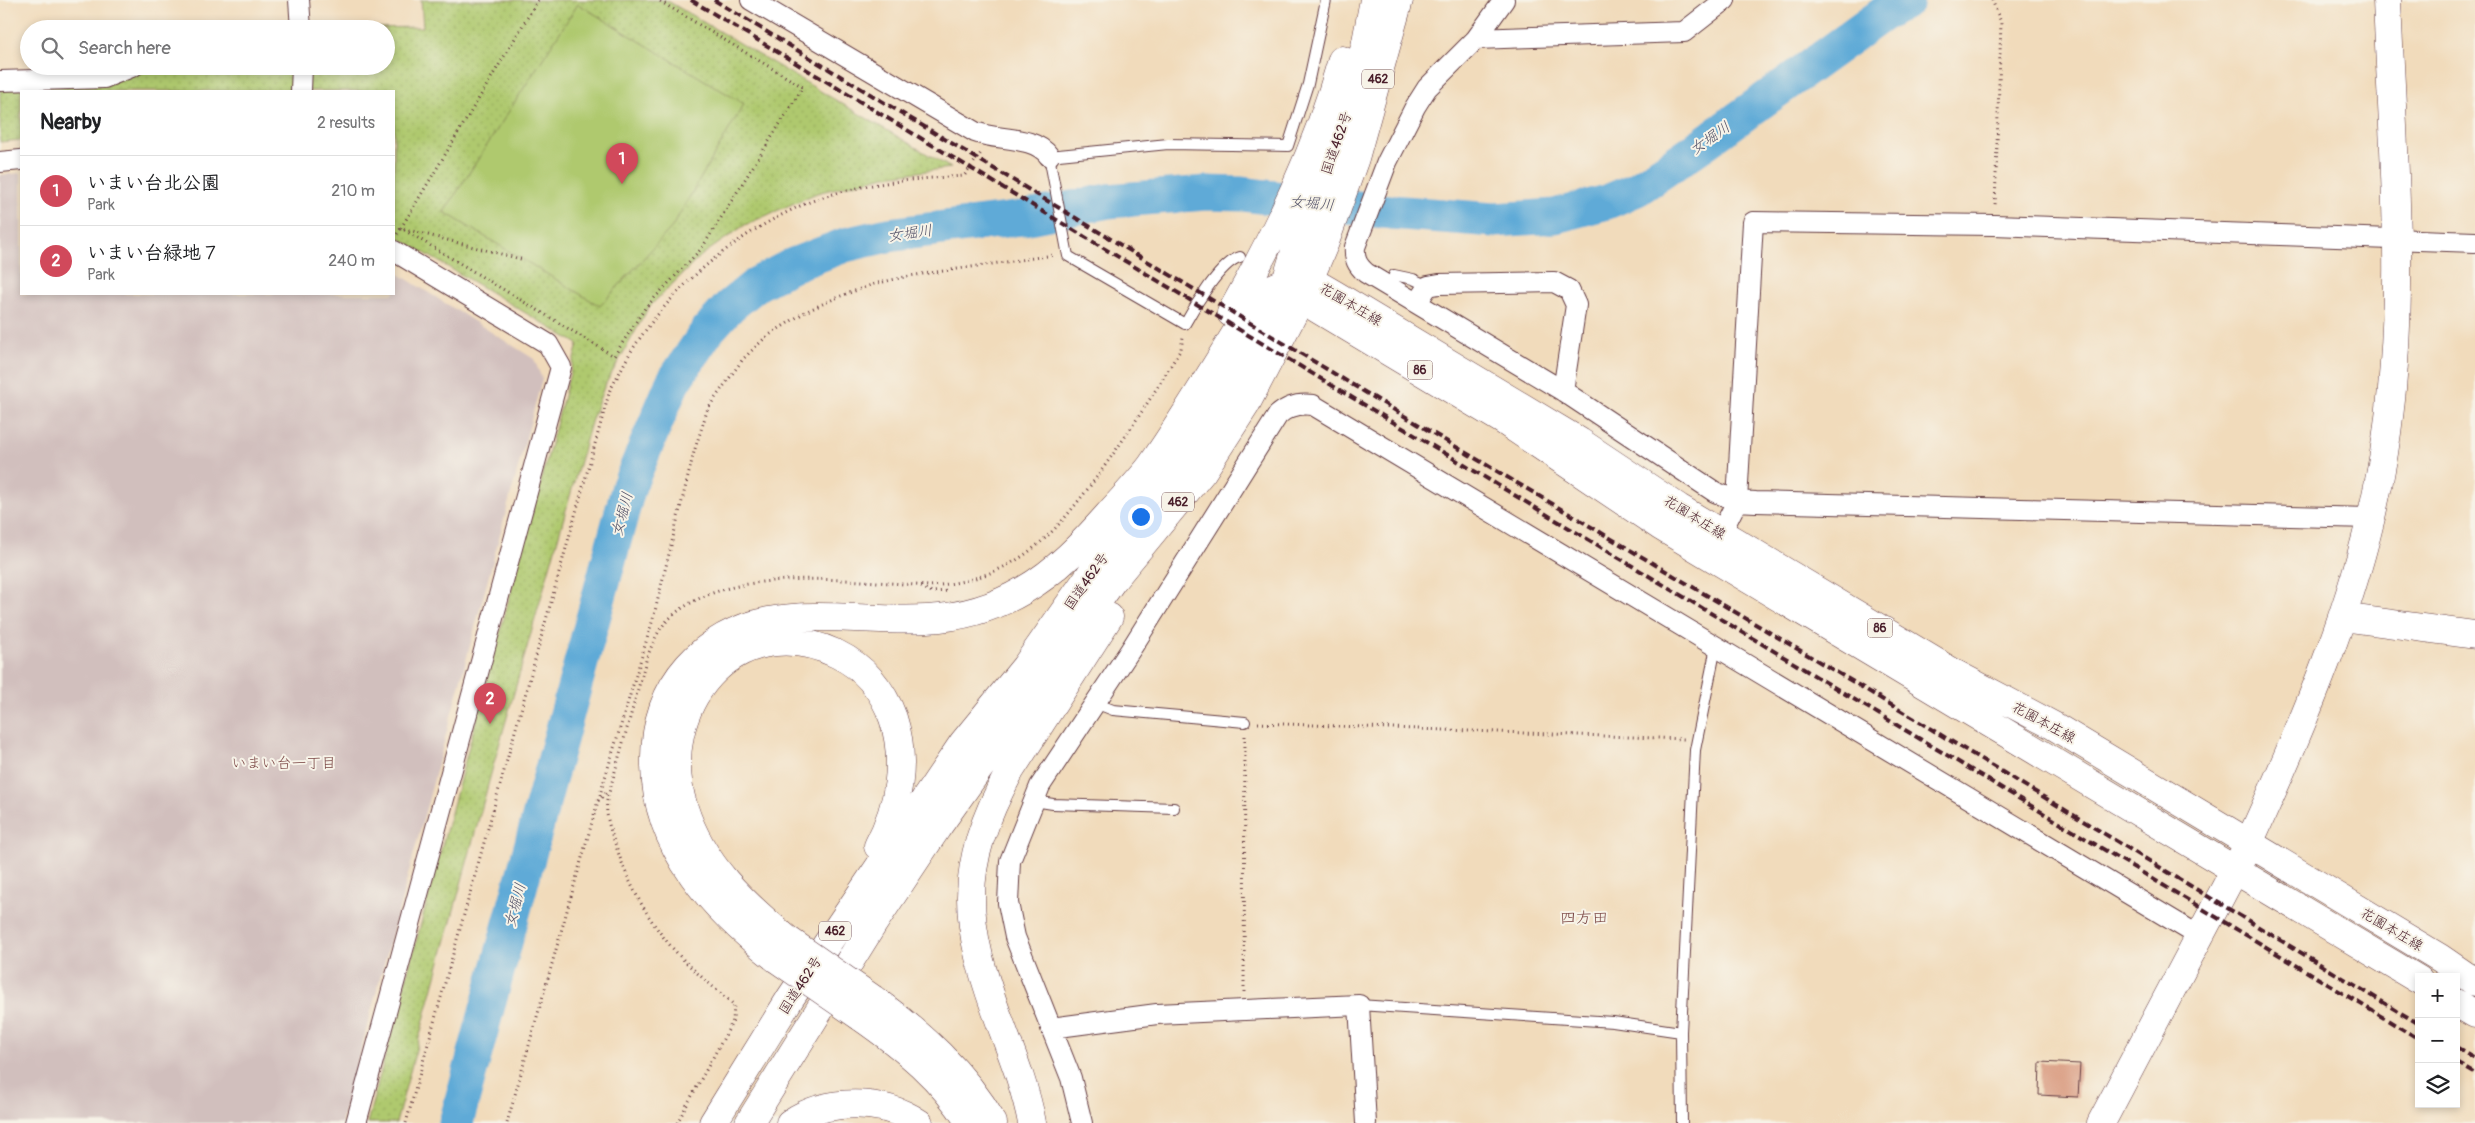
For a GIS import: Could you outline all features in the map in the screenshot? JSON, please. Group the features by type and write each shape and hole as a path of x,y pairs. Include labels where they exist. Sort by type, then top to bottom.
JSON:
{"main road":[{"path":"1093,532 1169,418 1212,348 1299,238 1333,155 1333,92 1350,32 1356,0"},
{"name":"国道462号","path":"1333,155 1362,56 1374,0"},
{"name":"国道462号","path":"749,1123 873,924 937,828 1114,580 1203,471 1245,406 1299,287 1299,238 1398,0"},
{"path":"2101,1123 2235,869 2303,721 2342,617 2370,518 2384,454 2392,388 2396,240 2387,0"},
{"path":"993,1123 980,1101 944,1057 867,1008 782,949 734,923 696,882 680,856 659,805 655,777 658,724 667,698 681,674 699,654 719,639 741,628 765,621 796,617 926,619 978,611 1001,603 1046,576 1070,556 1093,532 1149,468 1193,404 1255,302 1266,292 1299,287"},
{"name":"国道462号","path":"712,1123 791,996 963,743 1025,667 1111,545 1187,461 1242,370 1270,318 1299,287"},
{"name":"花園本庄線","path":"1299,287 1580,442 1721,533 1954,673 2054,726 2248,842 2475,982"},
{"name":"花園本庄線","path":"1299,287 1660,526 2415,978"},
{"path":"1032,1123 1012,1055 986,984 972,927 972,873 977,845 985,821 1010,771 1203,471"},
{"path":"2342,617 2475,635"},
{"path":"712,1123 771,1010 878,844 889,822 896,800 900,770 897,732 890,710 880,690 866,674 848,660 810,645 789,643 766,644 745,650 726,661 709,676 694,695 685,714 678,737 677,760 678,784 684,807 704,852 736,895 782,949"},
{"path":"2460,1005 2475,1014"},
{"path":"867,1008 907,1051 936,1078 970,1123"},
{"path":"790,1123 823,1108 871,1105 892,1109 919,1123"}],"street":[{"path":"299,0 300,20"},
{"path":"751,0 974,132 991,138 1038,146 1050,159"},
{"path":"1504,0 1476,39 1427,88 1405,124 1355,247 1354,257 1359,267 1366,273 1563,391 1715,492 1737,501 2370,518"},
{"path":"1476,39 1684,32 1724,0"},
{"path":"0,81 104,78 112,75"},
{"path":"301,90 302,75"},
{"path":"0,162 20,160"},
{"path":"1721,533 1737,501 1753,222 1994,225 2475,242"},
{"path":"356,1123 561,367 548,344 395,252"},
{"path":"1425,290 1554,282 1569,290 1576,305 1563,391"},
{"path":"1082,1123 1071,1078 1015,937 1008,903 1010,861 1040,786 1208,528 1278,415 1285,408 1304,404 1313,405 1348,422 1716,647 2199,936"},
{"path":"1051,1028 1156,1014 1359,1005 1366,1123"}],"lane":[{"path":"1240,257 1235,258 1219,273 1185,324 1071,259 1066,251 1050,159 1168,144 1288,146 1308,84 1326,0"},
{"path":"1394,275 1412,279 1425,290"},
{"path":"1682,1123 1681,1032 1695,750 1716,647"},
{"path":"1095,703 1113,710 1246,722"},
{"path":"1034,801 1053,804 1174,808"},
{"path":"1359,1005 1613,1022 1681,1032"}],"path":[{"path":"401,228 538,0"},
{"path":"401,228 614,356 645,308 702,248 802,87 658,0"},
{"path":"1992,0 2001,22 1994,225"},
{"path":"406,1123 610,390 636,344 664,307 697,272 723,251 764,225 809,202 856,189 913,179 964,176 991,138"},
{"path":"401,228 524,260"},
{"path":"506,1123 598,801 646,642 694,452 708,408 743,359 783,324 805,312 874,284 909,276 1066,251"},
{"path":"677,1123 734,1021 734,1006 690,967 668,943 644,908 624,868 606,812 610,790 647,657 664,624 681,610 704,598 744,584 800,579 920,586 950,585 970,580 1012,562 1030,551 1048,536 1069,513 1130,433 1181,349 1185,324"},
{"path":"920,586 932,592 952,591"},
{"path":"646,642 647,657"},
{"path":"1243,1010 1246,722 1697,739"},
{"path":"598,801 610,790"},
{"path":"734,1021 738,1026"}],"shaded area":[{"path":"20,173 20,295 395,295 395,272 534,359 542,379 341,1123 0,1123 0,175"}],"green space":[{"path":"421,0 666,0 951,168 885,176 817,193 745,225 702,255 649,307 604,387 592,419 494,763 396,1123 367,1123 578,344 395,236 395,90 308,90 307,75 395,75 395,27 423,27"},
{"path":"578,4 744,104 672,227 600,306 444,212"},
{"path":"129,75 298,75 297,90 20,90 20,140 0,142 0,90 106,85"}],"building":[{"path":"2040,1062 2080,1064 2078,1097 2039,1095"}],"waterway":[{"name":"女堀川","path":"456,1123 629,486 673,382 708,330 730,306 757,284 793,265 845,245 888,235 1023,218 1108,201 1206,193 1242,194 1390,212 1494,220 1555,216 1607,202 1637,189 1703,144 1883,14 1907,0"}],"railway":[{"path":"691,0 2415,1037"},
{"path":"714,0 1436,435 1850,680 2415,1022"},
{"path":"2460,1049 2475,1058"},
{"path":"2458,1063 2475,1073"}],"place":[{"name":"いまい台北公園","path":"622,184"},
{"name":"いまい台緑地７","path":"490,724"}],"district":[{"name":"いまい台一丁目","path":"284,763"},
{"name":"四方田","path":"1584,917"}]}
